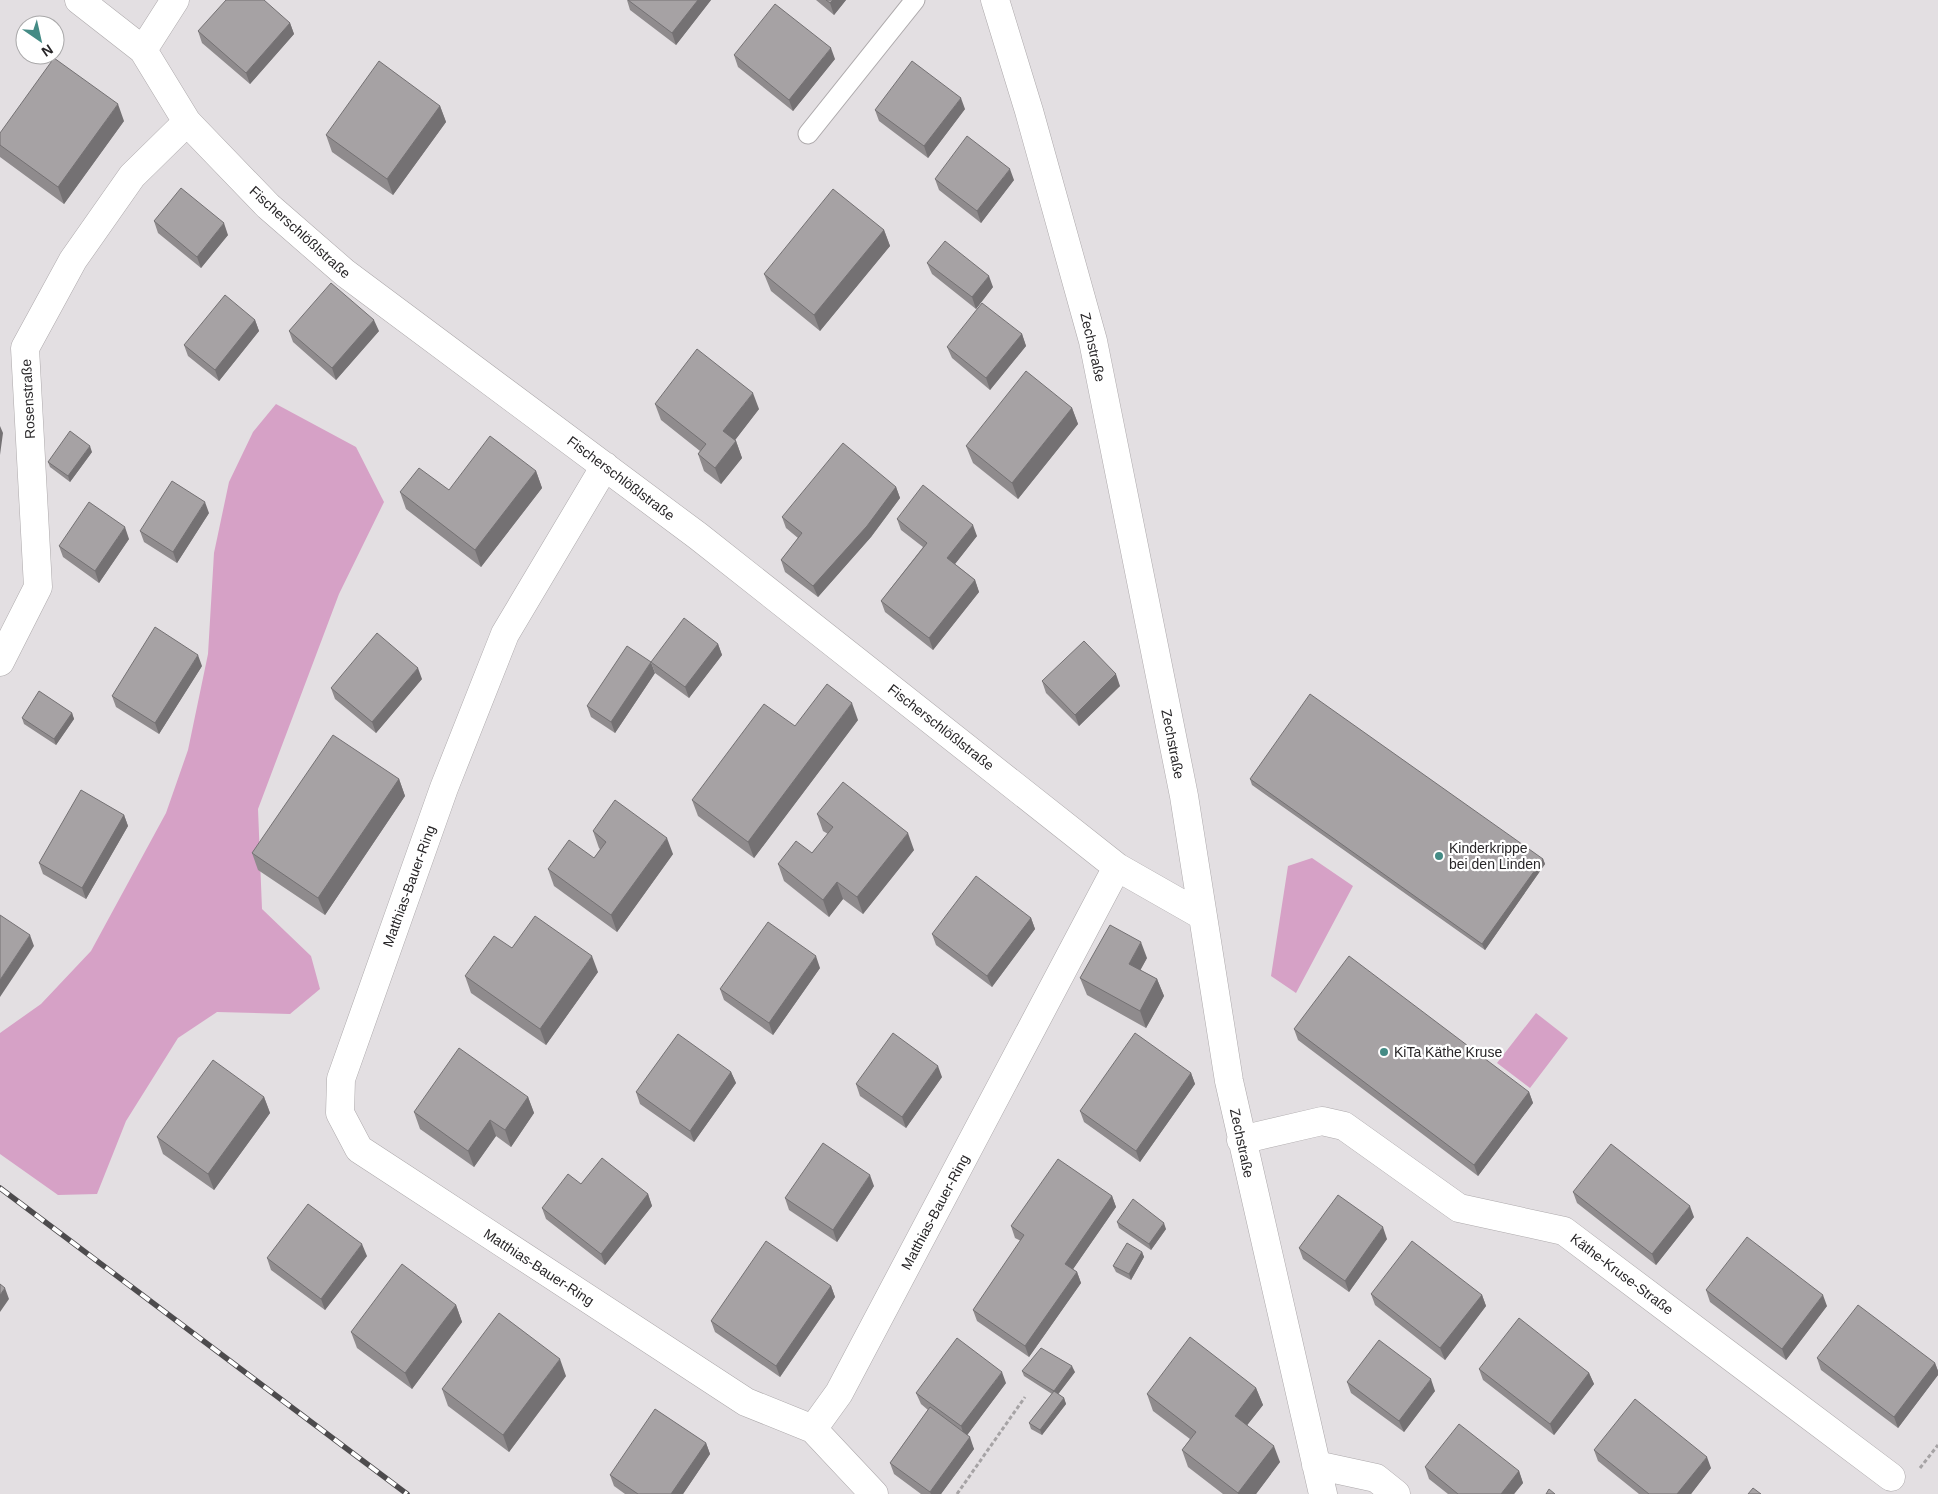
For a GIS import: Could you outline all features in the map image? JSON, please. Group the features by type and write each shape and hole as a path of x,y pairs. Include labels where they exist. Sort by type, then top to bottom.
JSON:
{"street":[{"name":"Fischerschlößlstraße","path":"79,0 143,50 187,122 268,206 345,273 698,536 1117,867 1203,916"},
{"path":"143,50 175,0"},
{"name":"Zechstraße","path":"995,0 1029,111 1093,341 1184,796 1229,1081 1323,1494"},
{"name":"Rosenstraße","path":"0,662 38,587 25,348 73,260 132,176 187,122"},
{"name":"Matthias-Bauer-Ring","path":"605,466 505,634 444,788 340,1080 340,1113 359,1149 746,1402 813,1429 839,1394 1117,867"},
{"name":"Käthe-Kruse-Straße","path":"1241,1140 1322,1121 1344,1126 1459,1208 1564,1231 1891,1476"},
{"path":"813,1429 874,1494"},
{"path":"1316,1465 1376,1478 1396,1494"}],"lane":[{"path":"808,134 915,0"}],"path":[{"path":"957,1494 1025,1397"}],"shaded area":[{"path":"276,404 356,447 384,502 339,594 258,809 262,909 311,956 320,989 290,1014 217,1012 178,1038 126,1121 97,1194 58,1195 0,1154 0,1033 41,1004 91,951 166,813 188,750 208,654 214,553 229,482 253,432"},
{"path":"1312,858 1353,886 1296,993 1271,976 1288,866"},
{"path":"1536,1013 1568,1038 1530,1088 1497,1063"}],"building":[{"path":"226,0 264,0 290,23 246,73 198,31"},
{"path":"628,0 698,0 672,33"},
{"path":"775,4 831,48 789,100 734,55"},
{"path":"379,61 440,106 387,179 326,135"},
{"path":"912,61 961,98 924,146 875,110"},
{"path":"49,65 64,65 118,104 58,187 0,145 0,133"},
{"path":"967,136 1010,169 977,211 935,179"},
{"path":"181,188 224,223 197,257 154,221"},
{"path":"833,189 884,230 814,315 764,274"},
{"path":"945,241 989,276 972,297 927,263"},
{"path":"331,283 374,320 332,368 289,331"},
{"path":"225,295 255,320 215,370 184,345"},
{"path":"982,303 1022,334 986,378 947,347"},
{"path":"697,349 753,393 723,431 736,441 715,468 698,454 706,444 655,404"},
{"path":"1026,371 1072,408 1012,483 966,446"},
{"path":"70,431 90,446 68,476 48,462"},
{"path":"490,436 536,471 475,550 400,492 419,468 449,490"},
{"path":"843,443 896,487 867,526 813,586 781,560 802,533 782,517"},
{"path":"172,481 205,502 173,552 140,531"},
{"path":"923,485 973,525 947,558 975,580 929,638 881,601 927,543 897,519"},
{"path":"89,502 125,527 95,571 59,546"},
{"path":"684,618 718,644 685,687 651,662"},
{"path":"155,627 198,655 155,723 112,696"},
{"path":"377,633 418,668 372,722 331,688"},
{"path":"1084,641 1116,674 1075,715 1042,681"},
{"path":"627,646 651,662 611,722 587,706"},
{"path":"827,684 852,703 748,842 692,800 764,704 795,726"},
{"path":"39,691 72,713 54,739 22,718"},
{"path":"1310,694 1543,859 1482,944 1250,779"},
{"path":"333,735 399,779 318,898 252,853"},
{"path":"843,782 908,833 857,897 837,882 823,900 778,864 796,841 812,853 833,827 817,814"},
{"path":"81,790 124,815 82,888 39,863"},
{"path":"615,800 667,838 611,915 548,869 569,840 594,858 606,842 593,831"},
{"path":"976,876 1031,918 987,976 932,934"},
{"path":"0,915 30,935 0,980"},
{"path":"535,916 592,956 540,1029 465,976 494,936 512,948"},
{"path":"768,922 816,956 769,1023 720,989"},
{"path":"1110,925 1141,942 1129,964 1157,979 1140,1011 1080,978"},
{"path":"1349,956 1529,1092 1474,1165 1294,1029"},
{"path":"893,1033 938,1066 902,1117 856,1084"},
{"path":"1135,1033 1191,1073 1136,1151 1080,1111"},
{"path":"678,1034 731,1072 690,1131 636,1092"},
{"path":"459,1048 528,1097 505,1130 490,1120 468,1151 414,1112"},
{"path":"213,1060 264,1097 208,1174 157,1137"},
{"path":"823,1143 870,1175 833,1230 785,1198"},
{"path":"1611,1144 1690,1206 1652,1254 1573,1192"},
{"path":"602,1158 648,1194 601,1254 542,1208 568,1174 581,1184"},
{"path":"1058,1159 1112,1196 1065,1264 1077,1272 1025,1346 973,1310 1024,1235 1011,1226"},
{"path":"1338,1195 1383,1227 1345,1281 1299,1248"},
{"path":"1133,1199 1164,1223 1149,1244 1117,1222"},
{"path":"308,1204 362,1244 321,1299 267,1258"},
{"path":"1747,1237 1823,1295 1782,1349 1706,1290"},
{"path":"766,1241 831,1286 776,1366 711,1321"},
{"path":"1412,1241 1482,1295 1440,1348 1371,1294"},
{"path":"1127,1243 1142,1252 1129,1274 1113,1266"},
{"path":"402,1264 456,1305 405,1373 351,1332"},
{"path":"0,1284 5,1288 0,1295"},
{"path":"1858,1305 1935,1363 1894,1417 1817,1358"},
{"path":"499,1313 560,1359 503,1435 442,1389"},
{"path":"1519,1318 1589,1373 1550,1424 1479,1369"},
{"path":"1190,1337 1256,1388 1235,1416 1274,1446 1238,1493 1182,1450 1196,1432 1147,1394"},
{"path":"957,1338 1002,1372 961,1426 916,1393"},
{"path":"1379,1340 1431,1379 1399,1421 1347,1382"},
{"path":"1041,1348 1072,1366 1054,1391 1022,1371"},
{"path":"1054,1391 1064,1398 1040,1430 1029,1423"},
{"path":"1635,1399 1707,1457 1677,1494 1649,1494 1594,1450"},
{"path":"930,1407 970,1437 930,1492 890,1463"},
{"path":"655,1409 706,1443 671,1494 638,1494 610,1475"},
{"path":"1459,1424 1519,1471 1501,1494 1458,1494 1425,1467"},
{"path":"1753,1488 1761,1494 1748,1494"},
{"path":"1549,1489 1555,1494 1546,1494"}],"railway":[{"path":"0,1188 407,1494"}],"place":[{"name":"Kinderkrippe bei den Linden","path":"1439,856"},
{"name":"KiTa Käthe Kruse","path":"1384,1052"}]}
